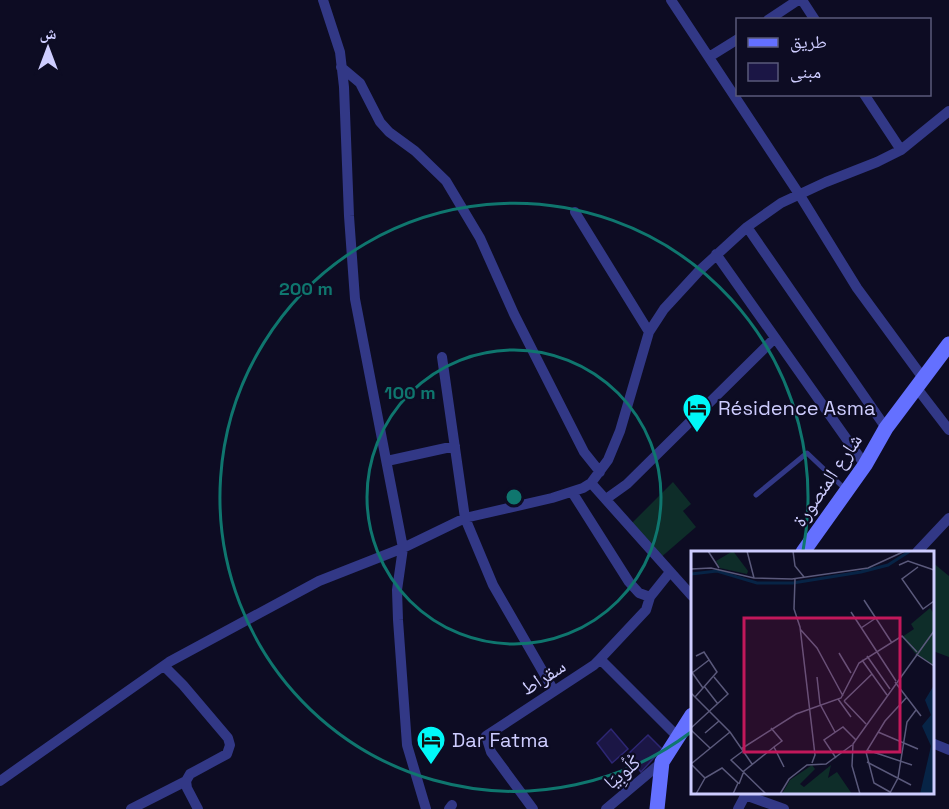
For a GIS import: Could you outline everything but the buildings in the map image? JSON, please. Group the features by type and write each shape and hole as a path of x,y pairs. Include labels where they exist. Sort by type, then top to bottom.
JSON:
{"street":[{"path":"323,0 340,52 356,299 403,548 397,590 405,699 404,722 410,760 426,809"},
{"path":"671,0 949,430"},
{"path":"771,18 800,0 814,18"},
{"path":"709,57 736,40"},
{"path":"341,67 360,84 380,122 389,132 415,151 446,181 480,238 514,314 584,452 600,472"},
{"path":"865,96 901,150"},
{"path":"0,781 164,666 319,581 403,548 465,518 572,492 591,483 608,460 620,432 649,332 664,309 717,254 747,227 781,203 901,150 949,111"},
{"path":"575,212 649,332"},
{"path":"747,227 886,428"},
{"path":"717,254 865,465"},
{"path":"606,499 627,484 775,338"},
{"name":"شارع المنصورة","path":"804,551 865,465 886,428 949,344"},
{"path":"442,357 465,518 494,585 554,691"},
{"path":"387,460 455,446"},
{"path":"591,483 691,594"},
{"path":"572,492 629,582 639,593 650,597"},
{"path":"918,551 949,518"},
{"name":"سقراط","path":"533,809 490,752 486,736 594,665 646,610 650,597 670,572"},
{"path":"600,659 677,736"},
{"path":"131,809 186,781 190,774 227,754 230,745 228,738 164,666"},
{"path":"657,809 662,762 691,718"},
{"path":"934,743 949,750"},
{"name":"كْلُوبِيَا","path":"606,809 662,762"},
{"path":"186,781 187,789 198,809"},
{"path":"738,809 746,794 784,809"}],"lane":[{"path":"756,495 807,453 847,490"}],"green space":[{"path":"673,482 691,504 683,511 696,527 659,559 628,527"},
{"path":"934,564 949,576 949,657 934,651"}],"place":[{"name":"Résidence Asma","path":"697,434"},
{"name":"Dar Fatma","path":"431,766"}]}
